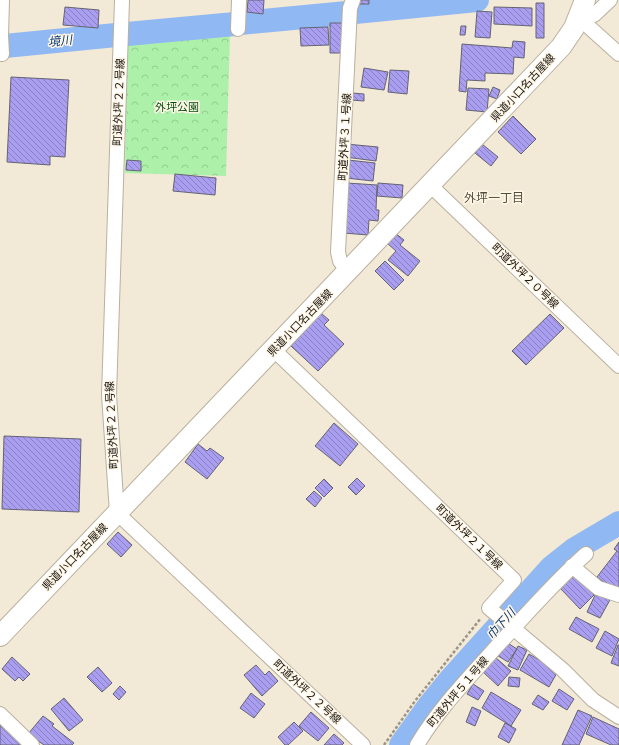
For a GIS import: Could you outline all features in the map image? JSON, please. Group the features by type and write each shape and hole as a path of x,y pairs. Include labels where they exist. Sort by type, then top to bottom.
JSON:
{"main road":[{"name":"県道小口名古屋線","path":"0,636 561,47 582,9"}],"street":[{"path":"2,0 2,49"},
{"name":"町道外坪２２号線","path":"122,0 109,395 117,513 363,745"},
{"path":"238,25 240,0"},
{"path":"582,9 594,15 610,0"},
{"name":"町道外坪３１号線","path":"348,272 340,261 338,252 351,8"},
{"path":"582,9 619,54"},
{"name":"町道外坪２０号線","path":"430,185 619,366"},
{"name":"町道外坪２１号線","path":"274,350 514,580 489,608 564,670 593,700 619,717"},
{"name":"町道外坪５１号線","path":"417,745 434,718 512,628 572,566 586,554"},
{"path":"572,566 598,588 619,595"},
{"path":"0,714 32,745"}],"path":[{"path":"384,745 415,701 472,629"}],"green space":[{"name":"外坪公園","path":"230,34 226,176 125,173 127,44"}],"building":[{"path":"248,0 264,0 263,14 247,12"},
{"path":"358,0 369,0 369,4 358,4"},
{"path":"536,3 544,3 544,38 536,38"},
{"path":"65,7 99,10 98,28 63,25"},
{"path":"494,7 532,8 532,26 494,24"},
{"path":"477,11 492,12 490,38 475,37"},
{"path":"330,23 344,23 344,53 330,53"},
{"path":"461,26 466,26 465,35 460,35"},
{"path":"328,27 329,45 301,46 300,28"},
{"path":"513,41 525,42 524,58 514,57 513,74 485,73 485,81 467,80 466,92 459,91 462,44 512,48"},
{"path":"364,68 388,72 384,90 361,87"},
{"path":"390,70 409,71 407,94 388,92"},
{"path":"11,77 69,80 65,157 50,156 50,165 7,162"},
{"path":"493,87 500,90 497,99 489,96"},
{"path":"468,88 489,89 487,112 466,110"},
{"path":"352,93 364,94 364,101 351,100"},
{"path":"513,116 536,139 521,154 498,132"},
{"path":"346,144 378,147 376,161 345,157"},
{"path":"482,144 498,157 491,166 475,153"},
{"path":"127,160 141,161 141,171 126,170"},
{"path":"348,160 375,163 373,181 346,178"},
{"path":"175,174 216,178 215,195 173,191"},
{"path":"347,183 377,185 376,210 379,210 378,221 369,220 368,235 344,233"},
{"path":"378,183 403,185 402,198 377,196"},
{"path":"395,233 404,240 400,245 420,261 408,276 388,260 396,251 387,243"},
{"path":"385,261 404,280 394,290 375,271"},
{"path":"321,313 329,320 324,325 344,344 318,371 291,346"},
{"path":"550,314 564,328 526,365 512,351"},
{"path":"334,423 358,444 340,466 315,446"},
{"path":"4,436 81,439 79,512 2,509"},
{"path":"198,444 207,451 210,448 224,458 207,479 185,462"},
{"path":"357,478 365,486 356,495 348,487"},
{"path":"324,479 333,488 324,497 315,488"},
{"path":"314,491 322,498 315,507 306,499"},
{"path":"118,532 132,545 121,557 107,544"},
{"path":"619,542 619,586 615,591 597,577 617,551 614,549"},
{"path":"573,574 594,595 580,609 560,588"},
{"path":"597,591 611,598 600,618 587,612"},
{"path":"576,617 599,629 592,642 569,629"},
{"path":"605,631 619,639 612,656 596,648"},
{"path":"503,640 517,649 508,662 495,654"},
{"path":"619,645 619,666 611,663"},
{"path":"518,646 527,650 518,670 508,666"},
{"path":"529,654 558,671 549,687 520,670"},
{"path":"12,657 30,674 23,681 19,677 15,681 2,669"},
{"path":"495,657 511,671 498,686 482,671"},
{"path":"256,665 265,675 269,671 278,681 262,696 244,675"},
{"path":"98,667 112,683 102,692 87,677"},
{"path":"509,677 520,678 519,687 508,686"},
{"path":"473,684 484,691 478,700 467,694"},
{"path":"120,686 126,692 119,700 113,694"},
{"path":"559,689 574,699 567,710 552,701"},
{"path":"491,692 521,710 511,726 482,708"},
{"path":"251,693 265,704 254,718 240,708"},
{"path":"538,695 549,702 543,710 532,704"},
{"path":"64,698 83,720 69,731 51,709"},
{"path":"472,707 481,711 475,726 466,722"},
{"path":"578,710 592,716 579,745 562,745"},
{"path":"311,712 329,728 318,741 299,726"},
{"path":"43,716 54,724 52,726 74,743 72,745 44,745 28,734"},
{"path":"593,717 619,729 619,745 611,745 586,734"},
{"path":"294,722 303,731 288,745 285,745 278,737"},
{"path":"505,723 516,729 509,743 498,737"},
{"path":"0,724 24,745 0,745"},
{"path":"334,734 344,743 342,745 324,745"}],"waterway":[{"name":"境川","path":"355,12 477,0"},
{"name":"境川","path":"240,23 347,13"},
{"name":"境川","path":"127,34 235,24"},
{"name":"境川","path":"5,46 116,35"},
{"name":"巾下川","path":"401,745 450,680 551,568 575,549 619,523"}],"district":[{"name":"外坪一丁目","path":"494,198"}]}
